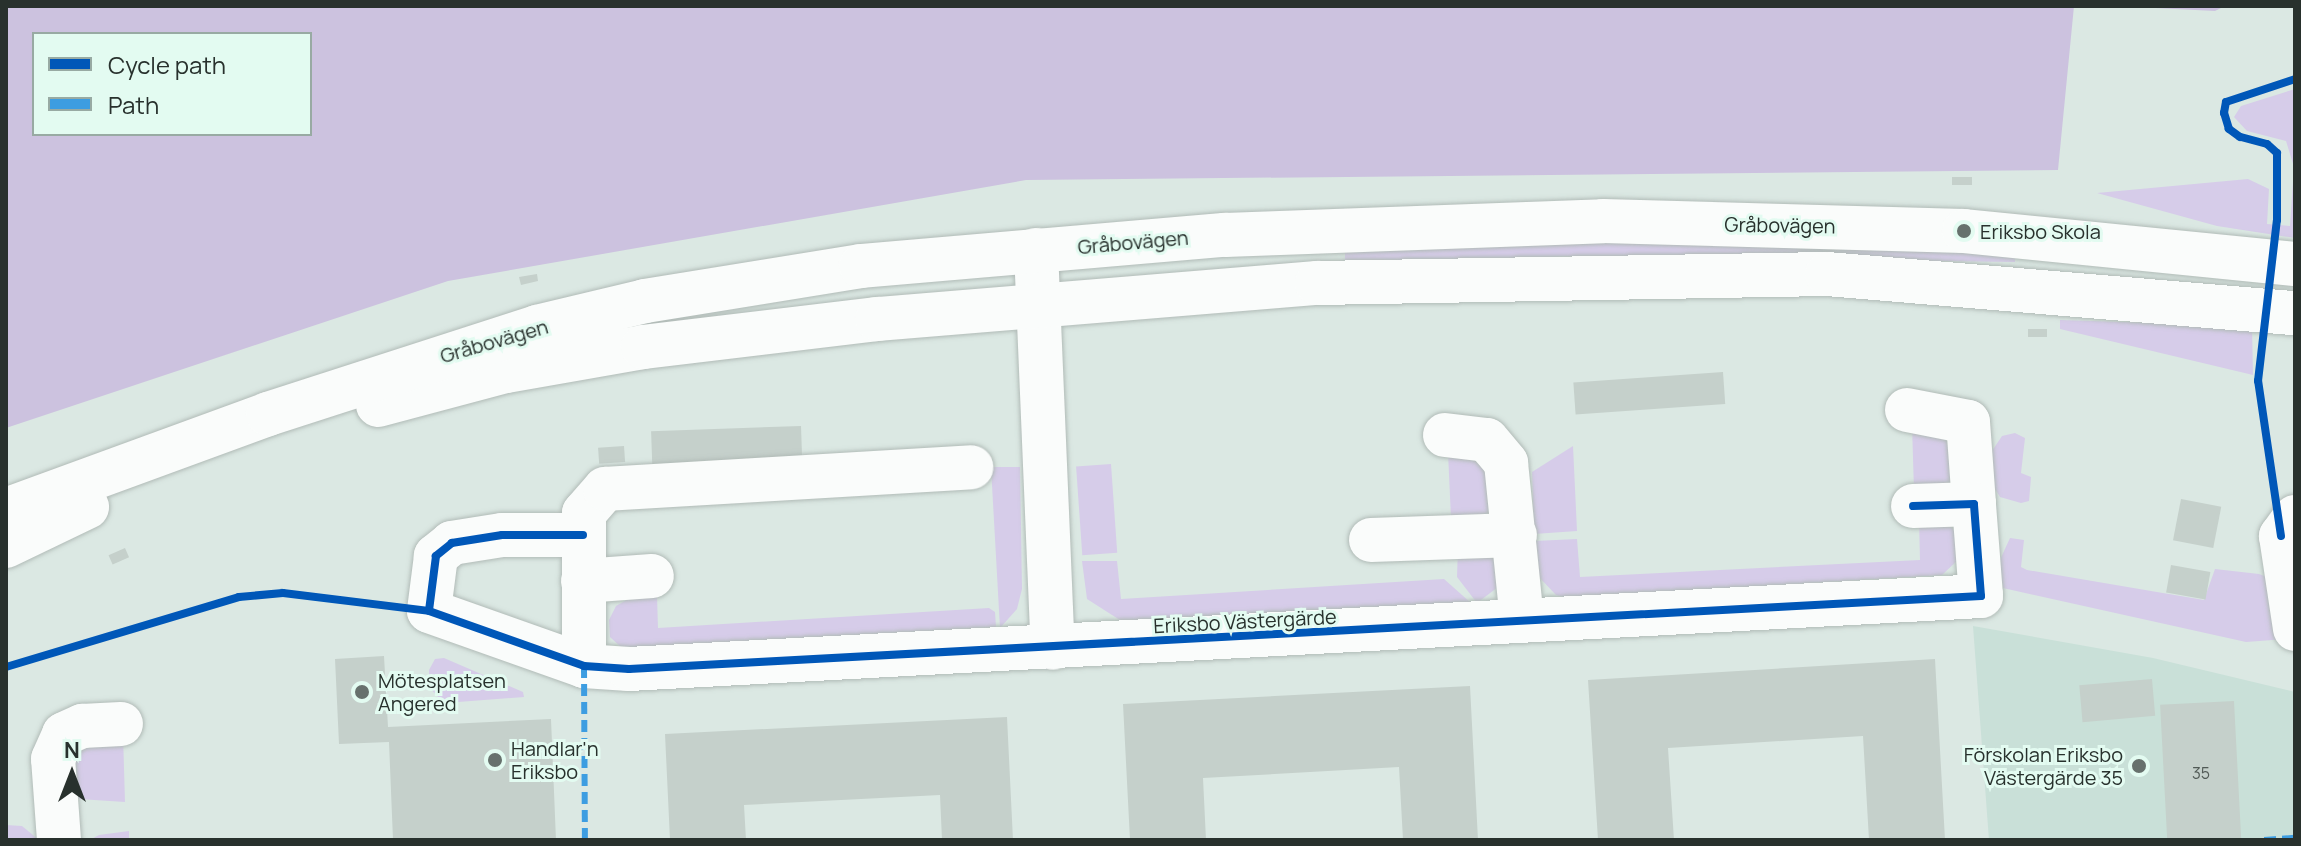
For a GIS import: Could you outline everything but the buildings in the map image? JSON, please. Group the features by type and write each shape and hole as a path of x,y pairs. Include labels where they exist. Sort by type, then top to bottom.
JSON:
{"main road":[{"name":"Gråbovägen","path":"6,510 268,414 537,327 645,301 847,268 1225,235 1603,221 1964,231 2295,264"},
{"path":"1036,250 1036,309 1053,648"},
{"name":"Gråbovägen","path":"6,546 92,504 325,419 506,371 643,347 877,319 1036,309 1317,283 1827,274 2295,313"},
{"name":"Eriksbo Västergärde","path":"583,535 502,535 452,543 436,556 429,611 584,666 629,669 1981,596 1968,422 1907,410"},
{"path":"1445,435 1487,440 1506,463 1522,620"},
{"path":"584,666 584,513 605,489 971,467"},
{"path":"1913,506 1974,504"},
{"path":"2295,517 2281,536 2290,574 2295,629"},
{"path":"1371,540 1515,535"},
{"path":"583,581 652,576"},
{"path":"59,840 53,759 64,734 82,726 121,724"}],"shaded area":[{"path":"6,6 2074,6 2058,170 1026,180 448,281 6,428"},
{"path":"2116,6 2225,6 2215,11"},
{"path":"2295,89 2295,238 2217,226 2097,193 2248,179 2269,189 2267,224 2290,226 2294,167 2286,141 2247,131 2234,117 2241,106"},
{"path":"1677,238 2015,252 2015,262 1582,256 1345,263 1345,247"},
{"path":"2060,320 2252,326 2253,375 2060,329"},
{"path":"1912,425 1947,431 1951,486 1914,491"},
{"path":"2015,433 2025,438 2021,473 2031,477 2029,501 2021,503 2000,497 1994,487 1992,451 2002,436"},
{"path":"1573,446 1577,531 1534,534 1532,472"},
{"path":"1448,452 1482,458 1494,513 1451,518"},
{"path":"1111,464 1117,553 1082,555 1076,466"},
{"path":"991,467 1020,467 1022,589 1017,609 1000,628"},
{"path":"1919,520 1949,525 1959,535 1961,557 1942,575 1569,598 1556,595 1538,576 1535,541 1577,539 1580,577 1920,560"},
{"path":"2010,538 2024,540 2021,567 2027,570 2204,600 2215,569 2259,574 2273,579 2286,639 2246,642 2003,588 1999,562"},
{"path":"1458,547 1491,553 1499,563 1498,587 1477,603 1457,577"},
{"path":"1082,561 1117,561 1121,599 1444,579 1471,603 1123,622 1087,599"},
{"path":"635,595 657,596 658,628 989,608 995,612 996,627 622,648 610,637 609,620 616,606"},
{"name":"Förskolan Eriksbo Västergärde 35","path":"1973,626 2153,658 2295,692 2295,840 1989,840"},
{"path":"444,658 523,692 524,697 458,702 439,698 429,687 429,670 435,659"},
{"path":"123,734 125,802 79,799 75,753 81,744"},
{"path":"6,825 22,826 39,840 6,840"},
{"path":"129,831 129,840 90,840 99,835"}],"marked path":[{"path":"584,666 585,840"},
{"path":"2264,840 2295,838"}],"cycle path":[{"path":"2281,536 2258,381 2277,220 2277,153 2267,144 2240,137 2229,129 2224,113 2226,102 2295,79"},
{"path":"583,535 502,535 452,543 436,556 429,611 584,666 629,669 1981,596 1974,504 1913,506"},
{"path":"6,667 239,597 283,593 429,611"}],"place":[{"name":"Eriksbo Skola","path":"1964,231"},
{"name":"Mötesplatsen Angered","path":"362,692"},
{"name":"Handlar'n Eriksbo","path":"495,760"},
{"name":"Förskolan Eriksbo Västergärde 35","path":"2139,766"}]}
